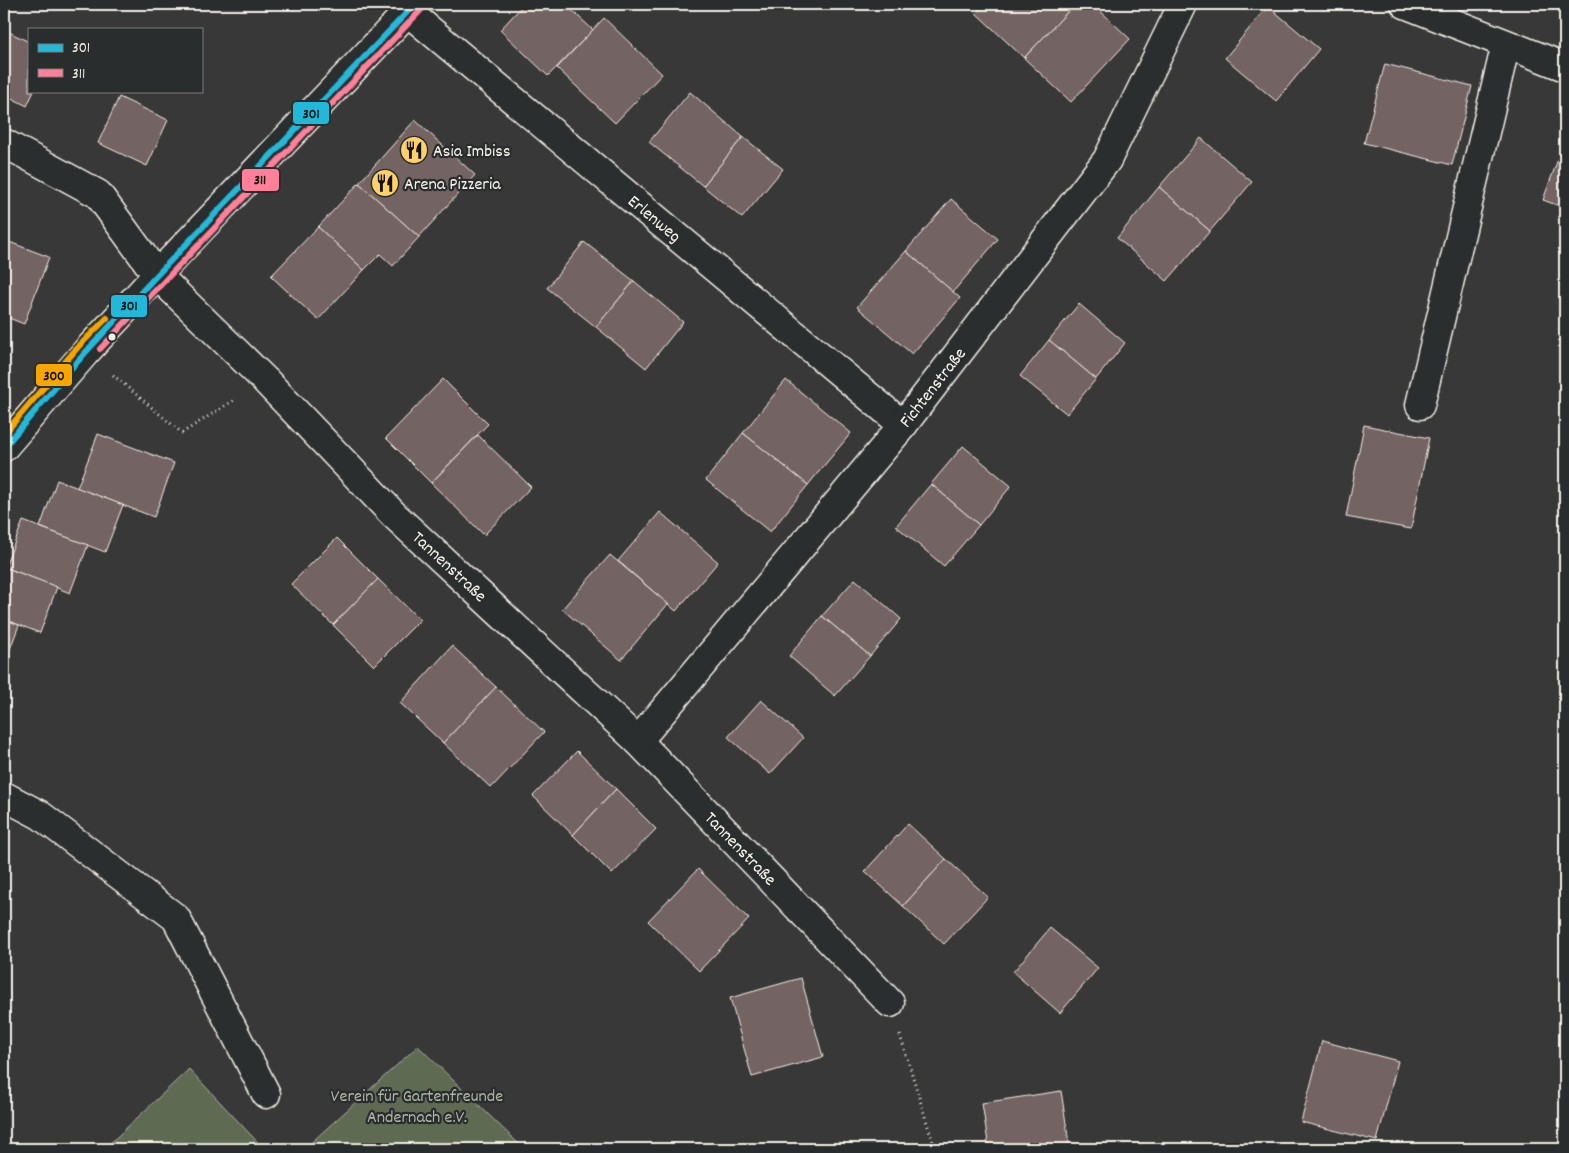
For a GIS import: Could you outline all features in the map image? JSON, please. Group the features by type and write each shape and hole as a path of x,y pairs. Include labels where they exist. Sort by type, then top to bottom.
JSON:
{"street":[{"name":"Fichtenstraße","path":"638,742 903,425 1107,160 1183,4"},
{"path":"1405,4 1565,67"},
{"name":"Erlenweg","path":"412,8 903,425"},
{"path":"4,447 85,353 157,275 412,8"},
{"path":"1420,405 1506,44"},
{"name":"Tannenstraße","path":"4,143 98,194 157,275 266,380 394,515 638,742 890,1003"},
{"path":"4,796 40,815 176,918 266,1094"}],"path":[{"path":"85,353 182,433 266,380"},
{"path":"890,1003 935,1149"}],"green space":[{"name":"Verein für Gartenfreunde Andernach e.V.","path":"418,1046 524,1149 304,1149"},
{"path":"189,1069 264,1149 104,1149"}],"building":[{"path":"524,4 565,4 593,30 548,76 500,30"},
{"path":"985,4 1075,4 1024,58 976,13"},
{"path":"1075,4 1093,4 1130,39 1071,102 1024,58"},
{"path":"1268,6 1319,49 1276,101 1225,58"},
{"path":"604,18 662,74 615,123 557,68"},
{"path":"9,32 28,42 28,92 34,92 27,106 4,94 4,43"},
{"path":"1385,64 1472,86 1452,165 1364,143"},
{"path":"690,92 743,137 703,186 649,142"},
{"path":"119,97 168,120 147,166 98,143"},
{"path":"415,120 475,175 419,237 359,183"},
{"path":"743,137 783,169 742,218 703,186"},
{"path":"1201,138 1252,182 1210,231 1159,187"},
{"path":"1565,140 1565,208 1543,200"},
{"path":"359,183 419,237 393,266 380,254 364,270 318,227"},
{"path":"1159,187 1210,231 1167,281 1117,238"},
{"path":"951,199 998,239 953,292 906,251"},
{"path":"318,227 364,270 318,320 271,276"},
{"path":"4,240 49,257 24,324 4,316"},
{"path":"584,242 634,281 596,327 547,288"},
{"path":"906,251 960,298 912,354 857,307"},
{"path":"634,281 683,322 646,368 596,327"},
{"path":"1079,304 1125,343 1096,379 1049,340"},
{"path":"1049,340 1096,379 1067,414 1020,376"},
{"path":"443,379 488,424 431,483 386,438"},
{"path":"786,380 851,433 808,485 743,433"},
{"path":"1364,425 1429,438 1411,529 1346,517"},
{"path":"743,433 808,485 770,532 706,480"},
{"path":"98,434 174,463 154,517 77,488"},
{"path":"478,435 531,487 484,535 431,483"},
{"path":"963,446 1011,486 979,525 931,484"},
{"path":"57,480 123,505 105,552 40,527"},
{"path":"931,484 979,525 944,566 896,526"},
{"path":"660,512 718,562 676,611 618,561"},
{"path":"23,521 88,545 70,593 5,567"},
{"path":"337,538 378,579 333,625 291,584"},
{"path":"610,555 668,604 621,660 562,609"},
{"path":"4,567 57,587 40,633 4,619"},
{"path":"378,579 420,620 374,666 333,625"},
{"path":"855,579 901,619 870,656 822,616"},
{"path":"822,616 870,656 835,696 789,656"},
{"path":"4,619 19,625 4,665"},
{"path":"452,646 496,687 443,743 400,703"},
{"path":"496,687 544,732 491,788 443,743"},
{"path":"761,700 803,738 770,774 728,737"},
{"path":"577,751 616,789 573,835 533,796"},
{"path":"616,789 656,829 612,874 573,835"},
{"path":"908,824 946,859 903,906 865,871"},
{"path":"946,859 988,897 944,944 903,906"},
{"path":"698,869 749,919 699,971 648,921"},
{"path":"1050,928 1098,968 1060,1013 1013,972"},
{"path":"801,978 823,1057 752,1077 730,998"},
{"path":"1322,1041 1398,1061 1377,1141 1301,1122"},
{"path":"1061,1091 1070,1149 989,1149 982,1103"}],"transit line":[{"name":"301","path":"4,447 85,353 157,275 415,4"},
{"name":"311","path":"100,349 421,10"},
{"name":"300","path":"4,434 78,347 107,318"}],"place":[{"name":"Asia Imbiss","path":"414,150"},
{"name":"Arena Pizzeria","path":"385,183"}]}
